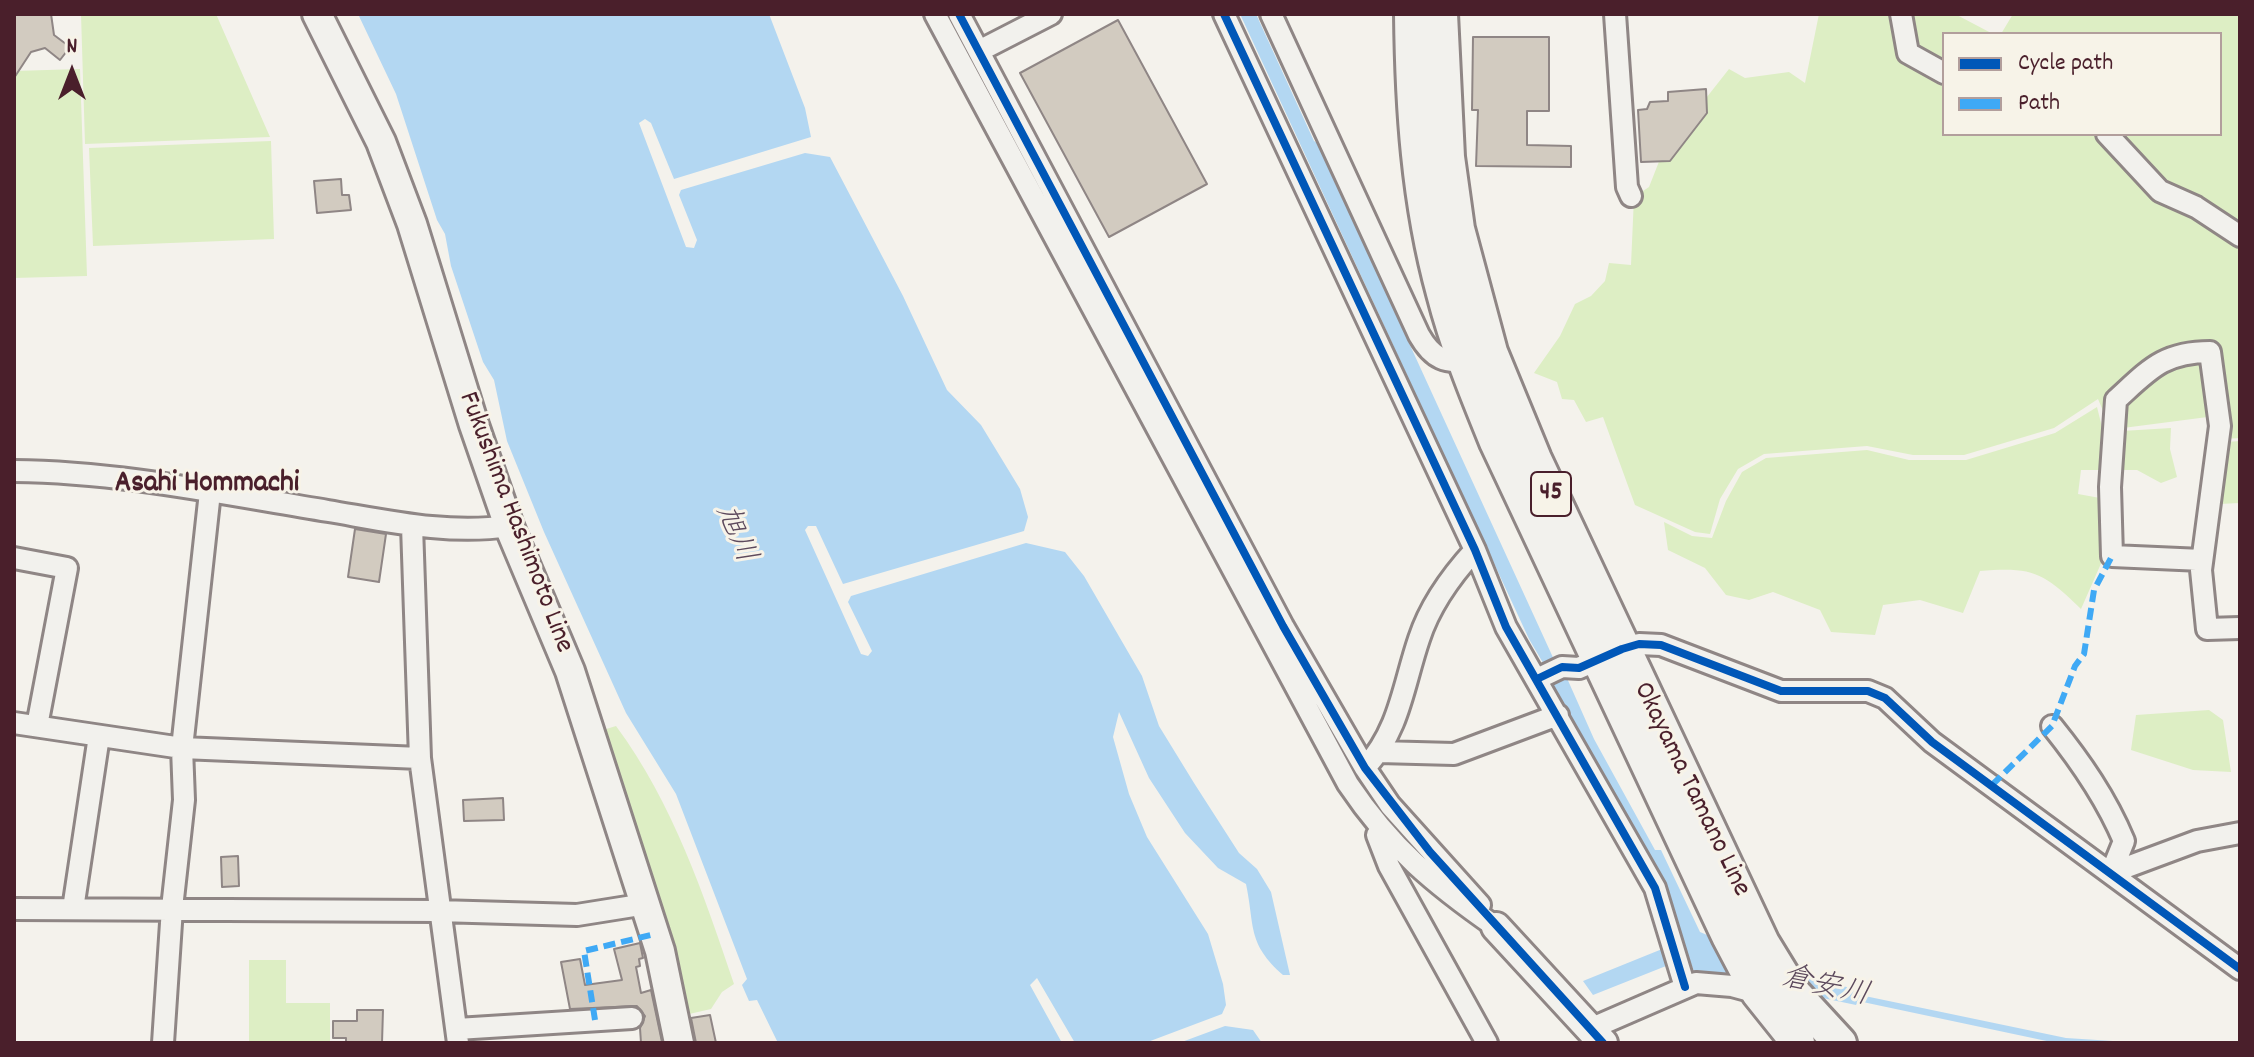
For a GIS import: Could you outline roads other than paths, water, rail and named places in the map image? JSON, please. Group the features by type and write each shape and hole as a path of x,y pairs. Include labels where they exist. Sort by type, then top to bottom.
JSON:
{"main road":[{"name":"Fukushima Hashimoto Line","path":"317,14 381,142 412,224 509,526 570,671 646,904 666,974 679,1043"},
{"name":"Okayama Tamano Line","path":"1411,14 1412,86 1430,234 1442,292 1535,459 1610,654 1728,936 1755,988 1798,1043"},
{"name":"Okayama Tamano Line","path":"1441,14 1448,157 1478,356"},
{"name":"Okayama Tamano Line","path":"1610,654 1763,943 1793,992 1840,1043"},
{"path":"1496,927 1596,1036"}],"street":[{"path":"935,14 1324,742 1369,816 1399,851 1435,884 1496,927"},
{"path":"959,14 1283,626 1365,768 1390,805 1496,927"},
{"path":"979,51 1051,14"},
{"path":"1224,14 1475,550 1506,627 1548,674 1558,715 1655,888 1683,977"},
{"path":"1271,14 1431,355 1443,361 1478,356"},
{"path":"1615,14 1627,187 1631,196"},
{"path":"1901,14 1908,53 1942,72"},
{"path":"2109,136 2160,191 2196,207 2240,236"},
{"path":"2202,560 2112,556 2110,487 2116,400 2159,361 2182,352 2210,352 2220,426 2202,560 2207,629 2240,628"},
{"path":"14,471 107,474 412,526 488,529 509,526"},
{"path":"163,1043 172,908 184,800 182,748 210,492"},
{"path":"412,526 420,758 438,911 458,1036 632,1018"},
{"path":"1365,768 1395,725 1419,639 1431,611 1454,573 1475,550"},
{"path":"14,558 67,568 37,726"},
{"path":"1548,674 1579,668 1639,644 1661,645 1781,691 1868,691 1885,698 1932,742 2240,969"},
{"path":"1379,752 1454,754 1558,715"},
{"path":"14,723 182,748 420,758"},
{"path":"2052,726 2086,769 2112,812 2124,841 2111,873"},
{"path":"73,909 99,736"},
{"path":"1369,816 1389,866 1487,1043"},
{"path":"2111,873 2197,841 2240,833"},
{"path":"14,909 172,908 577,915 646,904"},
{"path":"1596,1036 1683,977 1755,988"}],"water":[{"name":"旭川","path":"358,14 769,14 805,108 811,137 674,179 651,123 645,119 639,123 686,247 694,248 697,240 679,195 681,190 805,153 830,157 903,296 947,390 981,425 1020,489 1028,517 1024,531 843,584 816,526 808,526 805,530 861,654 868,656 872,651 848,602 851,596 1026,543 1065,552 1084,576 1142,676 1159,726 1239,853 1257,869 1271,892 1290,975 1283,975 1271,964 1258,943 1246,884 1218,868 1185,833 1149,778 1119,712 1113,737 1129,794 1147,837 1208,934 1223,984 1226,1005 1222,1014 1145,1043 1075,1043 1037,978 1030,985 1062,1043 778,1043 757,1000 749,1001 742,985 747,979 676,794 626,713 544,532 507,441 494,380 483,362 451,266 445,234 437,220 396,94"},
{"name":"倉安川","path":"1240,14 1256,14 1314,141 1321,145 1556,664 1566,676 1594,739 1655,850 1661,850 1700,932 1811,979 1860,990 1860,995 2066,1038 2144,1043 2056,1043 1858,1001 1856,1005 1694,971 1691,964 1666,966 1593,995 1583,981 1682,941 1662,888 1548,683 1546,668 1529,639"},
{"path":"1225,1026 1253,1030 1262,1043 1179,1043"}],"district":[{"name":"Asahi Hommachi","path":"207,486"}]}
